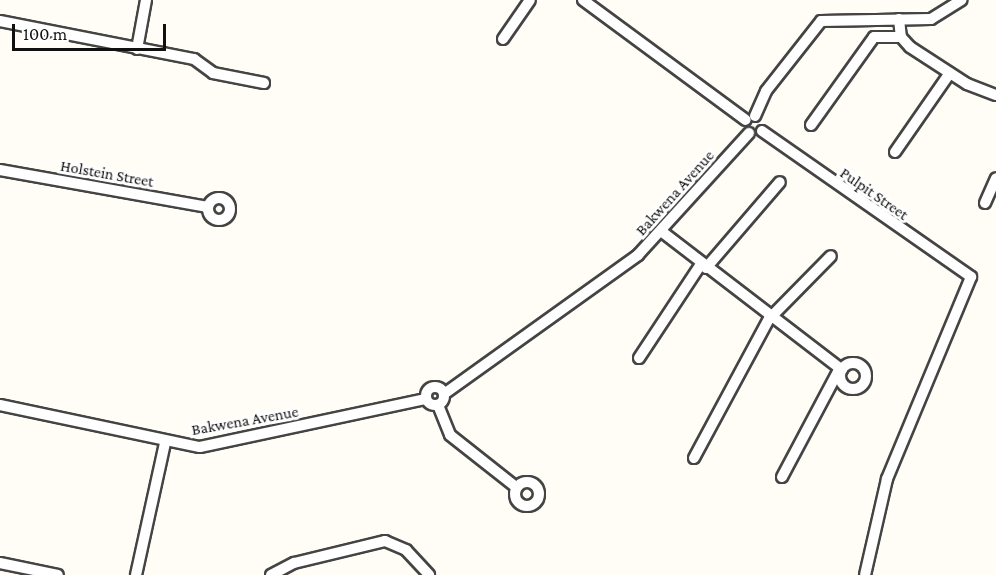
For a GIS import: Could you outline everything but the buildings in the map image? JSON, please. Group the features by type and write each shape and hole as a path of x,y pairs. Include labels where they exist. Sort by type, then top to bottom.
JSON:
{"street":[{"path":"136,48 146,0"},
{"path":"503,39 530,0"},
{"path":"583,0 751,118 763,121 762,131 749,134 751,118 764,95 818,23 834,18 931,19 962,0"},
{"path":"899,19 901,37"},
{"path":"0,21 194,59 213,73 264,82"},
{"path":"811,125 867,43 879,34 901,37 950,73 996,95"},
{"path":"895,152 950,73"},
{"name":"Pulpit Street","path":"762,131 970,277 887,479 865,575"},
{"name":"Bakwena Avenue","path":"0,405 165,443 210,445 426,399 432,388 444,394 544,326 638,255 749,134"},
{"name":"Holstein Street","path":"0,170 208,207"},
{"path":"985,203 996,178"},
{"path":"639,357 704,266 780,182"},
{"path":"661,231 769,319 841,369 782,477"},
{"path":"694,458 769,319 831,256"},
{"path":"438,405 444,394"},
{"path":"426,399 438,405 450,435 517,488"},
{"path":"136,575 165,443"},
{"path":"271,575 294,563 385,541 406,550 429,575"},
{"path":"0,563 57,575"}]}
